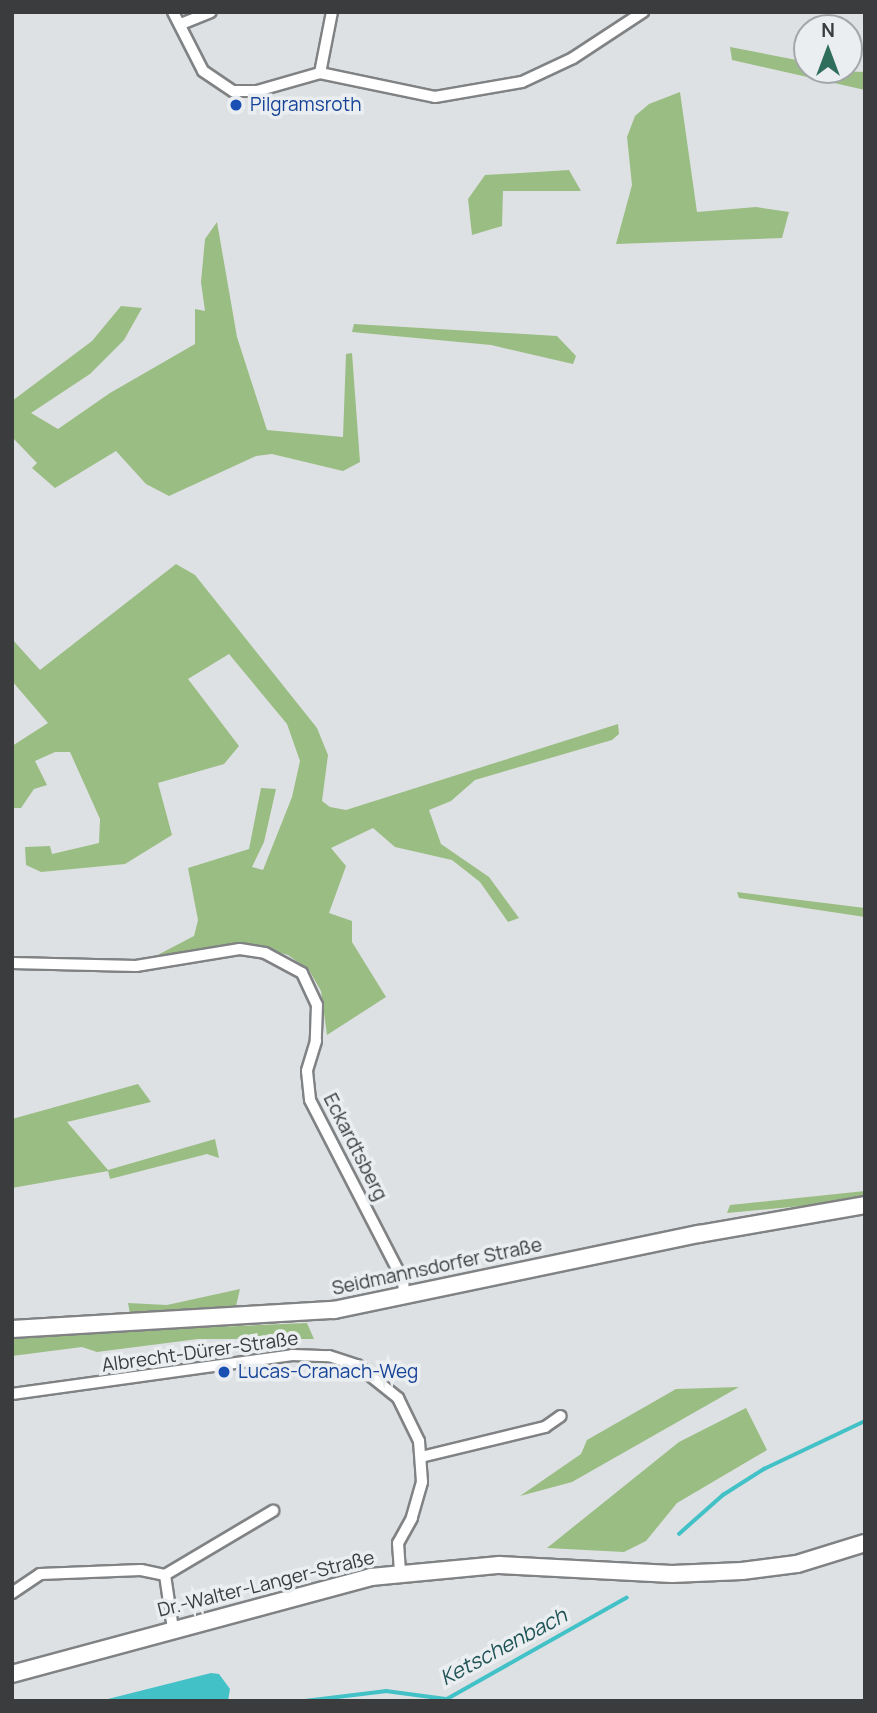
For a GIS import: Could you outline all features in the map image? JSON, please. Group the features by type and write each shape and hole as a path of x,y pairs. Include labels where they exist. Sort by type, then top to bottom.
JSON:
{"street":[{"path":"173,12 203,71 233,91 257,91 320,73 416,96 456,97 490,90 573,58 643,12"},
{"path":"180,24 211,12"},
{"path":"320,73 332,12"},
{"name":"Eckardtsberg","path":"12,963 136,966 240,949 265,953 302,973 317,1005 316,1041 307,1072 310,1100 403,1280 404,1296"},
{"name":"Seidmannsdorfer Straße","path":"12,1329 310,1313 699,1234 865,1205"},
{"name":"Albrecht-Dürer-Straße","path":"12,1394 292,1355 329,1356 357,1365 387,1385 413,1424 421,1457 420,1493 396,1553 400,1573"},
{"path":"421,1457 545,1427 561,1416"},
{"path":"12,1593 40,1574 142,1570 165,1575 273,1511"},
{"name":"Dr.-Walter-Langer-Straße","path":"12,1674 323,1588 400,1573 499,1565 704,1573 797,1564 865,1543"},
{"path":"165,1575 173,1629"}],"green space":[{"path":"730,47 793,59 793,74 732,60"},
{"path":"865,72 865,90 838,84 863,84"},
{"path":"680,92 697,212 756,207 789,212 782,238 616,244 632,185 627,137 635,116 649,104"},
{"path":"569,170 581,191 503,191 502,226 472,235 468,199 485,175"},
{"path":"217,222 237,337 267,430 343,437 346,354 352,353 360,462 343,471 272,454 256,456 169,496 146,484 116,451 55,488 32,468 37,463 12,437 12,401 92,341 121,306 142,308 124,340 90,374 31,413 58,429 110,393 195,344 195,309 205,311 201,282 205,239"},
{"path":"354,324 557,336 576,356 573,364 491,345 352,332"},
{"path":"176,564 195,575 317,728 328,755 322,801 330,807 346,810 618,724 619,734 612,740 475,780 451,801 429,810 441,844 489,877 519,918 508,922 480,882 452,860 395,847 373,828 331,848 346,866 329,913 352,921 352,942 386,997 327,1035 321,991 309,970 288,955 261,947 226,945 146,961 194,936 198,920 188,868 249,849 261,788 276,789 264,842 252,867 263,870 292,797 300,761 287,724 229,654 188,679 239,746 224,764 158,783 172,835 125,864 41,872 26,865 25,847 50,846 52,854 99,843 100,819 70,752 55,752 35,761 47,785 34,789 21,808 12,808 12,746 48,723 12,681 12,639 40,670"},
{"path":"737,892 865,908 865,917 739,898"},
{"path":"138,1084 151,1102 67,1122 108,1170 215,1139 219,1158 207,1154 110,1179 108,1171 12,1188 12,1119"},
{"path":"865,1191 865,1200 727,1213 730,1205"},
{"path":"240,1289 236,1306 130,1314 128,1303 167,1305"},
{"path":"307,1323 314,1339 198,1339 97,1352 82,1347 12,1356 12,1336"},
{"path":"739,1387 572,1482 520,1496 581,1454 587,1440 676,1389"},
{"path":"746,1408 767,1450 677,1503 646,1541 624,1552 547,1548 679,1442"}],"water":[{"path":"211,1673 219,1674 230,1689 228,1701 100,1701"}],"waterway":[{"name":"Ketschenbach","path":"679,1534 723,1495 764,1469 865,1421"},
{"name":"Ketschenbach","path":"305,1701 386,1691 447,1699 626,1598"}],"place":[{"name":"Pilgramsroth","path":"236,105"},
{"name":"Lucas-Cranach-Weg","path":"224,1372"}]}
